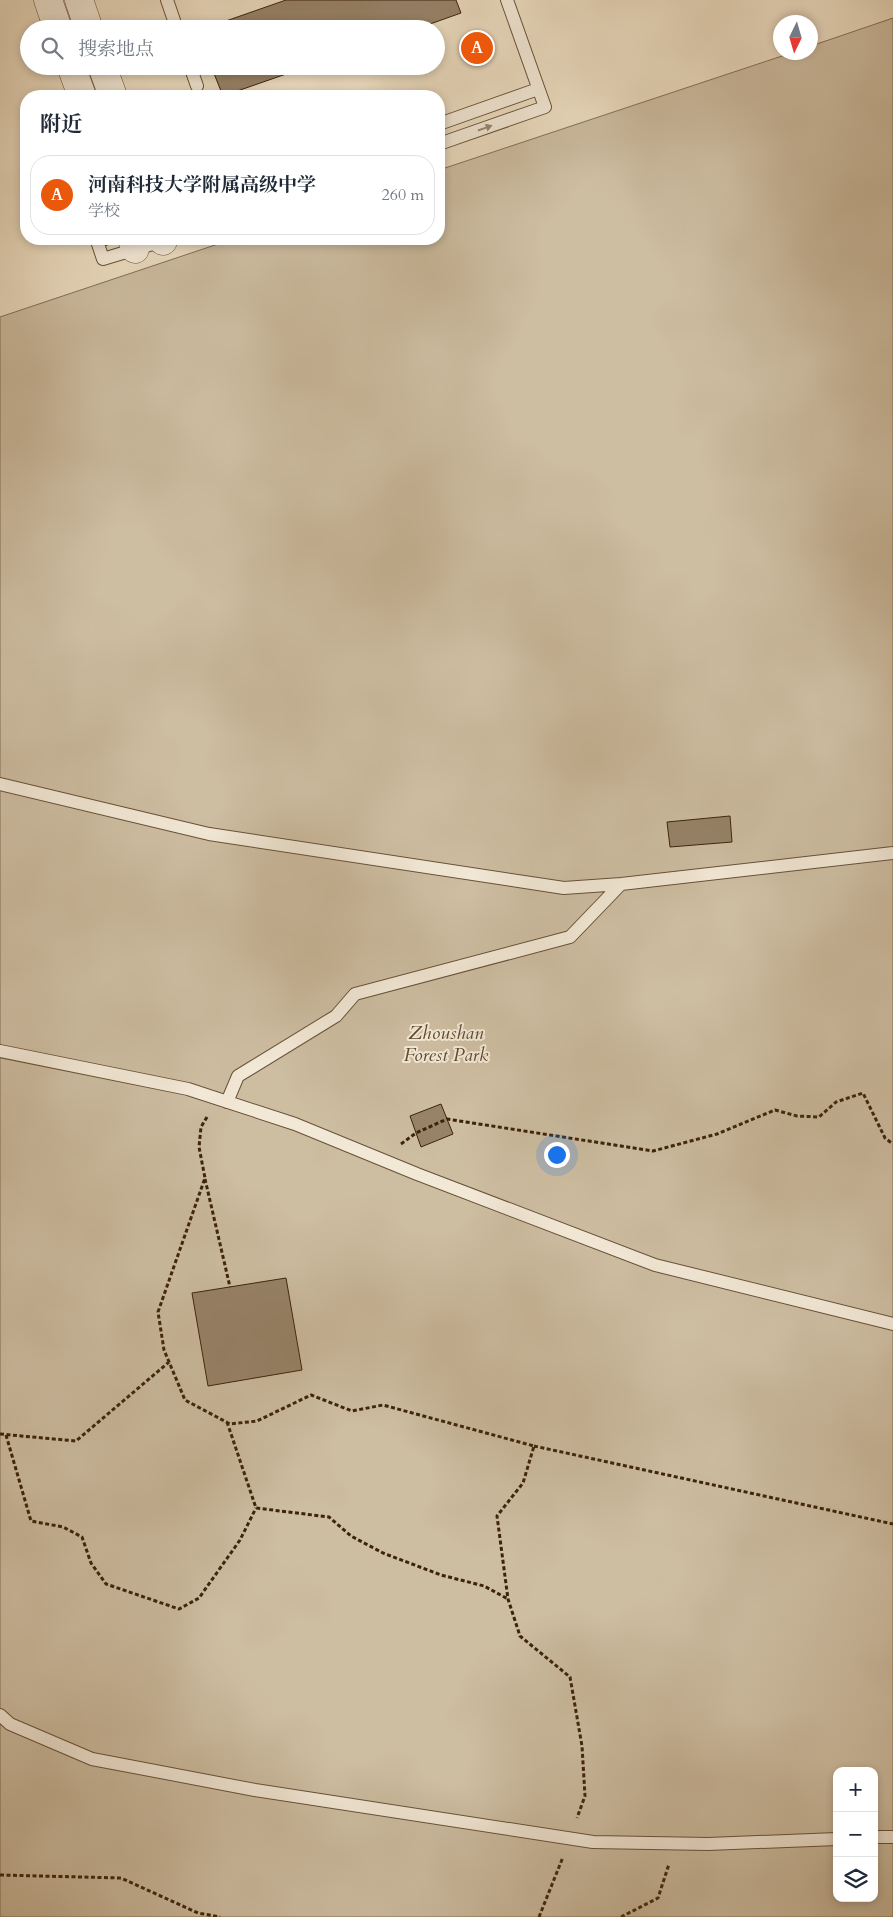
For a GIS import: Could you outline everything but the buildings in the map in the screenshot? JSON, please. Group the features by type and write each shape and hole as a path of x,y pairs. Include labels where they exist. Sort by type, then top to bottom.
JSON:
{"street":[{"path":"48,0 55,20"},
{"path":"79,0 86,20"},
{"path":"74,75 80,90"},
{"path":"105,75 110,90"}],"lane":[{"path":"167,0 174,20"},
{"path":"445,142 545,107 507,0"},
{"path":"193,75 197,86"},
{"path":"445,122 538,89"},
{"path":"102,245 103,260 132,245"},
{"path":"0,784 209,834 564,888 621,884 893,854"},
{"path":"222,1100 238,1076 336,1016 354,994 570,937 621,884"},
{"path":"0,1051 188,1089 295,1124 380,1159 655,1265 893,1324"},
{"path":"0,1715 10,1724 92,1759 255,1790 593,1842 676,1843 833,1839"},
{"path":"878,1837 893,1837"}],"path":[{"path":"380,1159 416,1133 447,1119 653,1151 717,1134 775,1110 797,1116 819,1116 836,1102 864,1093 885,1138 893,1144"},
{"path":"222,1100 201,1127 199,1147 230,1287"},
{"path":"205,1178 158,1312 164,1350 185,1400 226,1422 230,1424 257,1421 311,1394 352,1411 383,1405 534,1446 893,1524"},
{"path":"0,1434 76,1441 169,1362"},
{"path":"6,1435 31,1521 63,1527 82,1538 91,1563 106,1584 179,1609 199,1598 240,1540 256,1508 226,1422"},
{"path":"534,1446 524,1483 497,1516 508,1599 520,1636 570,1677 582,1746 586,1796 539,1917"},
{"path":"256,1508 329,1517 351,1536 383,1553 441,1575 484,1586 508,1599"},
{"path":"622,1917 658,1898 676,1843"},
{"path":"0,1875 121,1878 198,1913 220,1917"}],"green space":[{"name":"Zhoushan Forest Park","path":"893,18 893,1917 0,1917 0,317 215,245 445,245 445,168 773,59 818,60 818,44"}],"place":[{"name":"河南科技大学附属高级中学","path":"477,48"}]}
